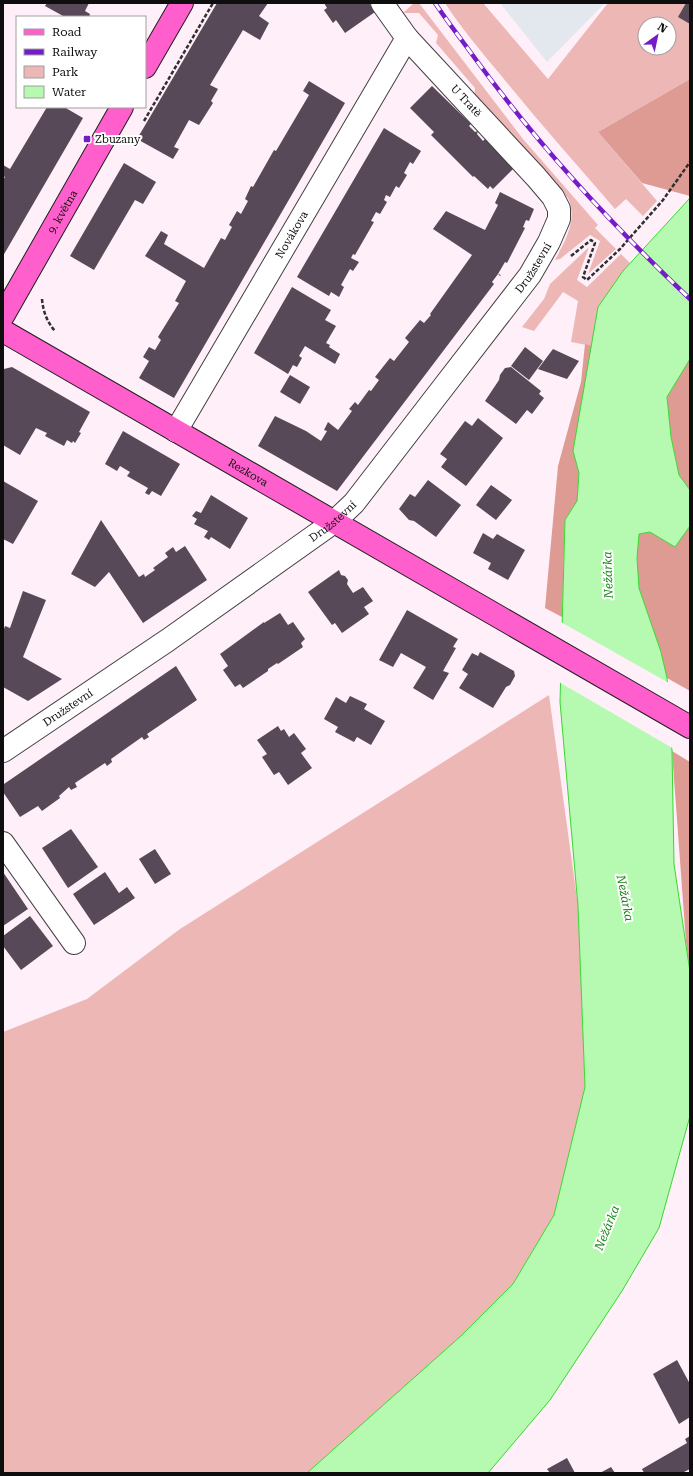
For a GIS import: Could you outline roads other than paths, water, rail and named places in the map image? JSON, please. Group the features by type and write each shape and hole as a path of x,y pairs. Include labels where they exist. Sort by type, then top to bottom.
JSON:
{"main road":[{"path":"146,65 182,3"},
{"name":"9. května","path":"3,316 121,108"},
{"name":"Rezkova","path":"3,331 690,727"}],"street":[{"name":"U Tratě","path":"382,3 406,38 553,197"},
{"name":"Novákova","path":"176,431 406,38"},
{"name":"Družstevní","path":"3,751 168,640 334,522 354,504 530,275 549,242 559,219 559,209 553,197"},
{"path":"3,843 74,943"}],"water":[{"name":"Nežárka","path":"690,198 690,359 667,397 671,437 679,475 690,490 690,526 675,547 650,532 639,534 637,558 639,588 661,652 667,678 672,751 674,864 690,972 690,1116 659,1228 622,1291 550,1400 488,1473 307,1473 462,1335 513,1284 554,1215 585,1087 578,906 560,702 565,520 577,501 579,473 573,451 598,307 623,271"}],"railway":[{"path":"435,3 498,90 576,183 632,242 690,299"}],"place":[{"name":"Zbuzany","path":"87,139"}]}
